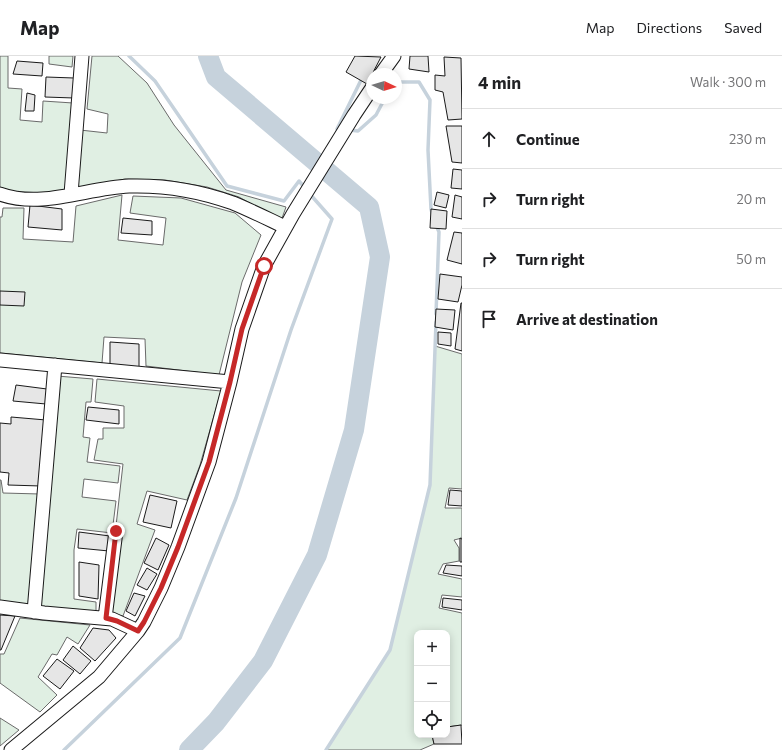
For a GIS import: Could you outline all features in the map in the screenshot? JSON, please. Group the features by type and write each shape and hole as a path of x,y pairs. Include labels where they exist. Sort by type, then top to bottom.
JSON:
{"street":[{"path":"71,194 82,56"},
{"path":"385,68 394,56"},
{"path":"11,750 100,677 144,622 161,588 209,462 242,329 264,266 285,227 366,97"},
{"path":"0,194 30,200 48,199 94,190 127,186 164,187 205,194 233,203 285,227"},
{"path":"0,360 230,382"},
{"path":"34,612 55,365"},
{"path":"106,618 116,531"},
{"path":"0,607 34,612 106,618 117,621 138,631"}],"green space":[{"path":"0,56 8,56 8,88 22,89 20,120 42,122 43,101 73,103 67,191 32,195 0,189"},
{"path":"49,56 73,56 72,67 49,64"},
{"path":"92,56 118,56 147,83 174,125 226,190 286,207 281,221 239,197 207,187 165,180 125,179 75,190 80,130 107,133 108,114 87,109"},
{"path":"122,195 118,240 163,245 166,218 130,213 133,196 181,198 235,213 261,235 242,282 219,375 146,366 145,339 104,337 102,363 0,353 0,217 2,217 3,208 24,208 23,239 73,242 76,206"},
{"path":"435,346 462,354 462,489 449,488 445,508 462,508 462,538 454,540 459,548 459,561 443,564 438,574 462,579 462,597 442,595 439,608 462,613 462,725 450,727 450,630 414,630 414,738 433,738 434,744 420,750 326,750 390,649 430,485"},
{"path":"57,376 93,379 91,402 86,402 83,437 90,438 87,462 120,466 118,483 84,479 82,497 116,501 112,533 77,529 74,550 74,599 96,602 96,616 36,610"},
{"path":"97,379 221,391 200,465 187,500 147,491 137,524 155,530 123,616 111,614 123,527 116,526 123,464 94,460 98,439 103,439 103,428 124,428 124,406 95,402"},
{"path":"0,480 3,493 40,494 31,606 0,603"},
{"path":"20,618 90,625 78,644 67,637 57,655 52,654 38,677 57,695 40,712 0,683 0,654 4,654"},
{"path":"0,718 19,730 0,746"}],"building":[{"path":"355,56 381,57 375,68 366,68 366,83 346,72"},
{"path":"410,56 428,56 429,72 409,69"},
{"path":"444,57 461,58 462,119 448,120 443,92 435,90 435,75 445,76"},
{"path":"17,61 43,63 42,76 13,74"},
{"path":"46,77 74,78 74,98 45,97"},
{"path":"27,93 35,95 34,111 25,111"},
{"path":"446,126 462,126 462,163 452,162"},
{"path":"453,169 462,170 462,189 451,188"},
{"path":"437,192 449,195 446,208 434,205"},
{"path":"455,195 462,197 462,219 452,217"},
{"path":"30,205 62,209 62,230 28,227"},
{"path":"431,209 447,211 446,229 430,228"},
{"path":"123,218 152,221 152,235 121,233"},
{"path":"454,232 462,233 462,264 447,260"},
{"path":"440,274 462,277 462,285 458,302 438,299"},
{"path":"0,291 25,292 24,306 0,305"},
{"path":"462,303 462,351 455,349"},
{"path":"436,309 455,310 453,330 435,327"},
{"path":"438,332 451,333 451,346 438,344"},
{"path":"110,342 139,344 139,369 110,365"},
{"path":"16,385 47,389 46,404 13,401"},
{"path":"88,407 119,410 119,424 86,420"},
{"path":"11,417 46,420 41,486 8,485 9,473 0,472 0,423 11,424"},
{"path":"450,490 462,491 462,506 448,505"},
{"path":"150,495 177,501 171,528 143,522"},
{"path":"79,532 110,536 109,551 78,548"},
{"path":"156,538 169,545 158,570 144,563"},
{"path":"460,538 462,539 462,562 460,562"},
{"path":"79,562 99,565 98,599 79,596"},
{"path":"446,565 462,566 462,576 443,573"},
{"path":"147,568 157,574 147,590 137,585"},
{"path":"134,593 145,596 135,616 126,611"},
{"path":"443,598 462,600 462,610 442,607"},
{"path":"0,615 15,616 1,650 0,650"},
{"path":"93,628 109,630 116,638 95,661 80,648"},
{"path":"73,646 91,661 80,674 63,660"},
{"path":"57,659 74,671 60,689 43,676"},
{"path":"461,725 462,744 434,744 433,738 450,738 450,727"}],"waterway":[{"path":"129,56 155,81 227,186 284,201 299,181 305,188"},
{"path":"189,750 216,722 263,661 317,555 354,430 380,257 369,207 216,77 208,56"},
{"path":"342,129 337,129 363,76"},
{"path":"402,82 419,82 430,100 428,150 432,213"},
{"path":"349,130 358,131 376,115 382,104"},
{"path":"64,750 180,638 236,498 291,330 332,219 309,193"},
{"path":"436,225 439,232 436,314"},
{"path":"326,750 390,650 430,485 436,322"}],"route":[{"path":"116,531 106,618 117,621 138,631 161,588 178,547 209,462 242,329 264,266"}]}
